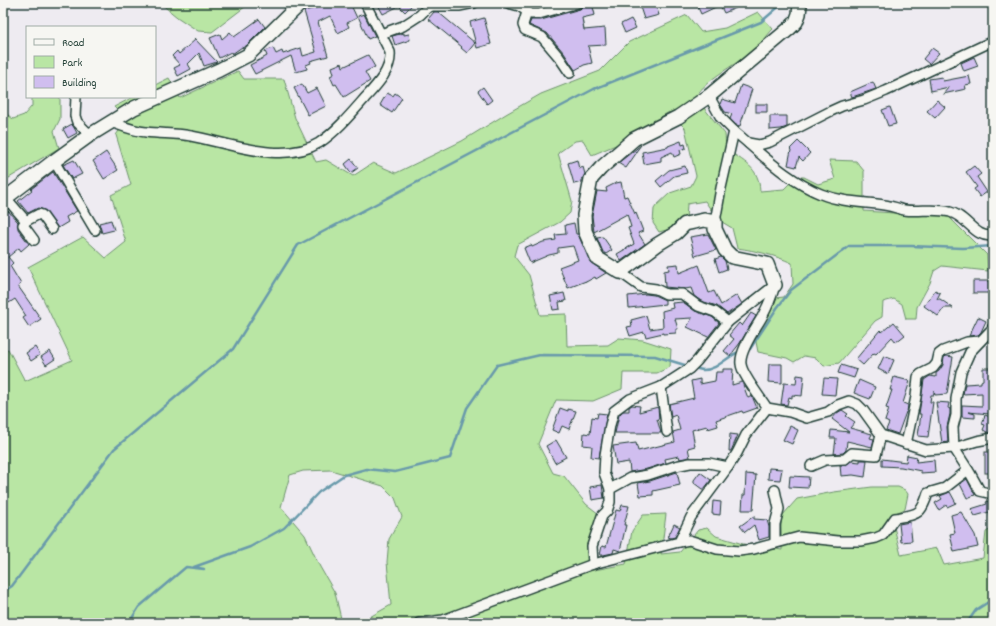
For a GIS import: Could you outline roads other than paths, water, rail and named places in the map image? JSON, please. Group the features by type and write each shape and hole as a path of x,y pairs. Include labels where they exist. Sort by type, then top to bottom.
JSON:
{"street":[{"path":"26,221 4,199 90,135 134,108 219,70 248,55 300,3"},
{"path":"111,122 145,132 189,135 246,149 274,153 300,150 319,143 338,127 376,85 389,66 391,59 390,52 364,3"},
{"path":"381,34 403,26 432,6 458,6 474,3"},
{"path":"508,3 519,6 531,14 539,14 578,3"},
{"path":"728,322 715,312 698,306 682,294 666,294 656,289 641,287 597,258 585,231 584,215 591,179 601,168 634,139 678,117 708,96 796,22 799,14 799,3"},
{"path":"527,12 523,25 525,30 542,37 559,57 570,74"},
{"path":"748,143 759,145 770,142 830,111 886,91 993,41"},
{"path":"708,96 721,118 734,132 779,170 797,182 821,194 849,202 883,205 906,210 933,209 950,212 963,218 980,234 988,237 993,236"},
{"path":"76,98 75,112 77,122 90,135"},
{"path":"734,132 720,188 715,229 725,250 732,257 767,264 775,285 771,298 744,350 740,363 767,408 790,412 807,418 828,412 838,405 849,401 857,404 863,410 881,435 926,450 954,448 993,438"},
{"path":"54,161 95,230"},
{"path":"34,240 23,225 26,221 39,214 42,215 52,229"},
{"path":"620,272 658,244 676,233 685,224 704,220 715,222"},
{"path":"593,564 592,546 602,516 607,511 610,502 610,489 604,473 605,455 614,411 630,399 660,387 689,369 728,322 775,285"},
{"path":"993,327 970,352 961,372 956,399 956,415 953,427 954,448 980,491 993,494"},
{"path":"906,444 916,397 918,377 937,363 939,354 943,351 967,342 980,341"},
{"path":"660,387 667,432"},
{"path":"679,542 691,517 728,467 746,435 767,408"},
{"path":"811,466 825,460 845,459 852,453 876,455 881,435"},
{"path":"610,489 630,478 648,475 675,466 690,463 709,463 728,467"},
{"path":"419,623 443,620 593,564 689,540 717,549 739,551 754,549 799,537 838,542 861,541 876,538 883,535 895,518 915,514 923,508 928,493 945,488 968,470"},
{"path":"775,490 779,509 775,524 775,543"}],"waterway":[{"path":"3,592 12,586 114,449 233,349 298,245 594,89 761,22 783,3"},
{"path":"746,350 750,349 777,308 791,290 849,246 963,248 993,246"},
{"path":"693,367 702,370 713,368 741,351"},
{"path":"129,623 139,607 186,567 204,569 194,567 250,547 284,528 319,492 344,475 366,469 395,472 450,458 467,408 497,365 540,355 655,356 688,366"},
{"path":"967,623 976,610 993,599"}]}
